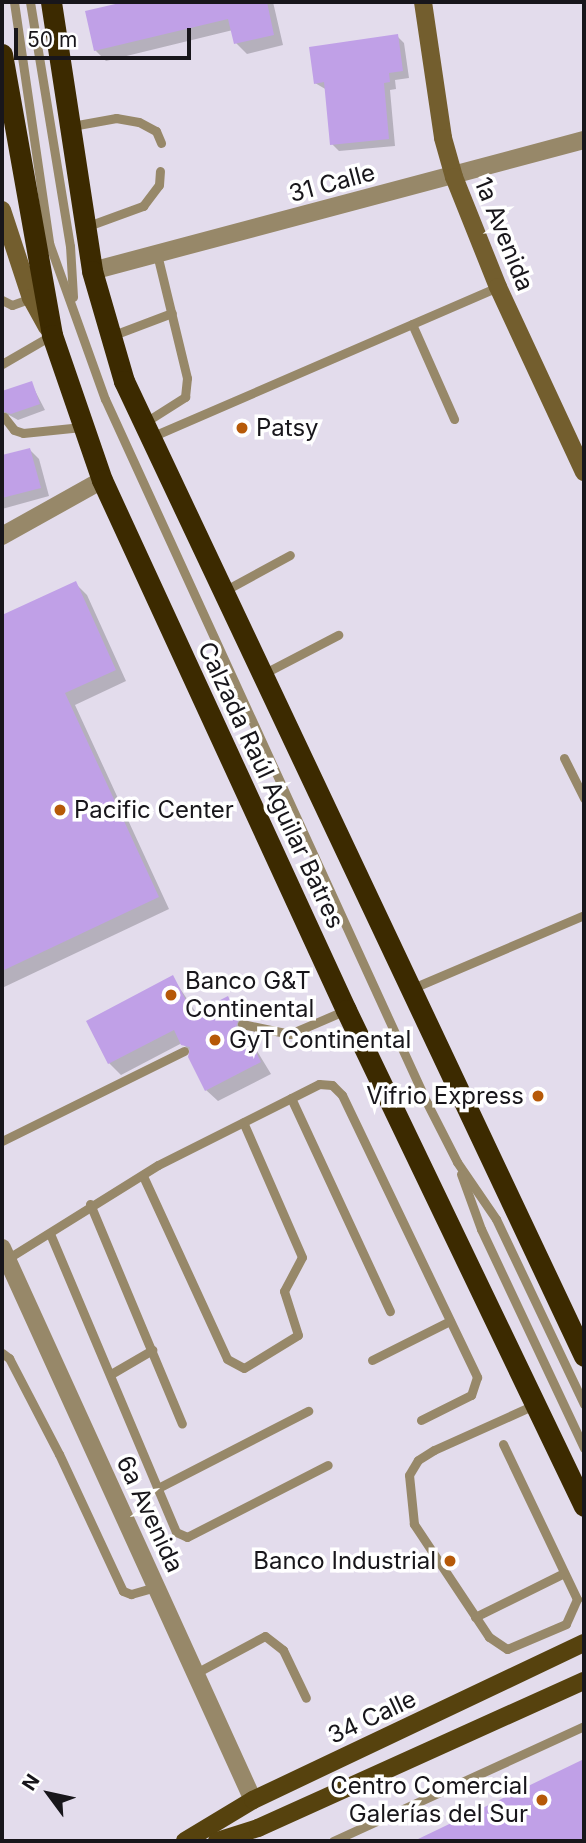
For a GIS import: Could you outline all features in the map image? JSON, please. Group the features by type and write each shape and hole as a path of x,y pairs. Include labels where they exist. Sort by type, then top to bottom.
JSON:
{"highway":[{"name":"Calzada Raúl Aguilar Batres","path":"51,2 88,226 92,271 109,337 148,430 584,1356"},
{"name":"Calzada Raúl Aguilar Batres","path":"2,54 52,335 102,481 346,1010 584,1506"}],"main road":[{"name":"34 Calle","path":"185,1841 253,1800 584,1643"},
{"path":"217,1841 262,1834 584,1681"}],"street":[{"name":"1a Avenida","path":"423,2 443,138 454,177 498,287 584,472"},
{"name":"31 Calle","path":"92,271 454,177 584,140"},
{"path":"2,210 31,298 52,335"},
{"path":"2,536 102,481"},
{"name":"6a Avenida","path":"4,1254 253,1800"}],"lane":[{"path":"15,2 49,243 74,305 105,399 457,1162 481,1228 584,1448"},
{"path":"30,2 70,246 74,305"},
{"path":"72,126 116,118 139,122 156,131 161,143"},
{"path":"88,226 144,206 159,186 160,171"},
{"path":"148,430 185,397 187,378 157,254"},
{"path":"148,430 498,287"},
{"path":"2,300 12,305 31,298"},
{"path":"109,337 172,313"},
{"path":"412,324 454,419"},
{"path":"2,364 52,335"},
{"path":"4,417 14,430 23,433 83,426"},
{"path":"224,591 290,555"},
{"path":"263,674 338,635"},
{"path":"564,758 584,798"},
{"path":"413,988 584,915"},
{"path":"242,1024 290,1034 346,1010"},
{"path":"2,1141 184,1051"},
{"path":"4,1254 51,1236 90,1204 243,1122 319,1084 332,1085 342,1094 477,1377 471,1395 421,1420"},
{"path":"291,1098 390,1311"},
{"path":"143,1176 227,1359 244,1368 298,1335 284,1291 302,1257 243,1122"},
{"path":"457,1162 496,1219 584,1404"},
{"path":"90,1204 182,1424"},
{"path":"51,1236 176,1532 187,1536 328,1465"},
{"path":"372,1360 450,1321"},
{"path":"111,1374 152,1350"},
{"path":"2,1353 9,1358 59,1454 123,1591 131,1594 156,1587"},
{"path":"503,1444 577,1599 566,1624 507,1649 489,1637 414,1524 409,1475 418,1460 434,1450 536,1404"},
{"path":"158,1488 308,1411"},
{"path":"475,1616 564,1573"},
{"path":"196,1673 265,1636 283,1650 306,1698"},
{"path":"333,1841 584,1726"}],"building":[{"path":"124,2 267,2 274,35 234,44 228,19 94,51 85,11"},
{"path":"398,34 403,71 389,73 390,82 384,83 389,139 330,145 324,82 314,84 309,47"},
{"path":"32,381 40,404 11,414 2,411 2,391"},
{"path":"30,448 41,488 2,498 2,455"},
{"name":"Pacific Center","path":"76,581 116,670 65,693 159,897 2,971 2,615"},
{"name":"GyT Continental","path":"173,975 193,1014 228,996 239,1018 236,1027 246,1032 261,1062 205,1091 188,1057 190,1047 181,1045 174,1030 108,1064 86,1021"},
{"name":"Centro Comercial Galerías del Sur","path":"584,1759 584,1841 414,1841"}],"place":[{"name":"Patsy","path":"242,428"},
{"name":"Pacific Center","path":"60,810"},
{"name":"Banco G&T Continental","path":"171,995"},
{"name":"GyT Continental","path":"215,1040"},
{"name":"Vifrio Express","path":"538,1096"},
{"name":"Banco Industrial","path":"450,1561"},
{"name":"Centro Comercial Galerías del Sur","path":"542,1800"}]}
